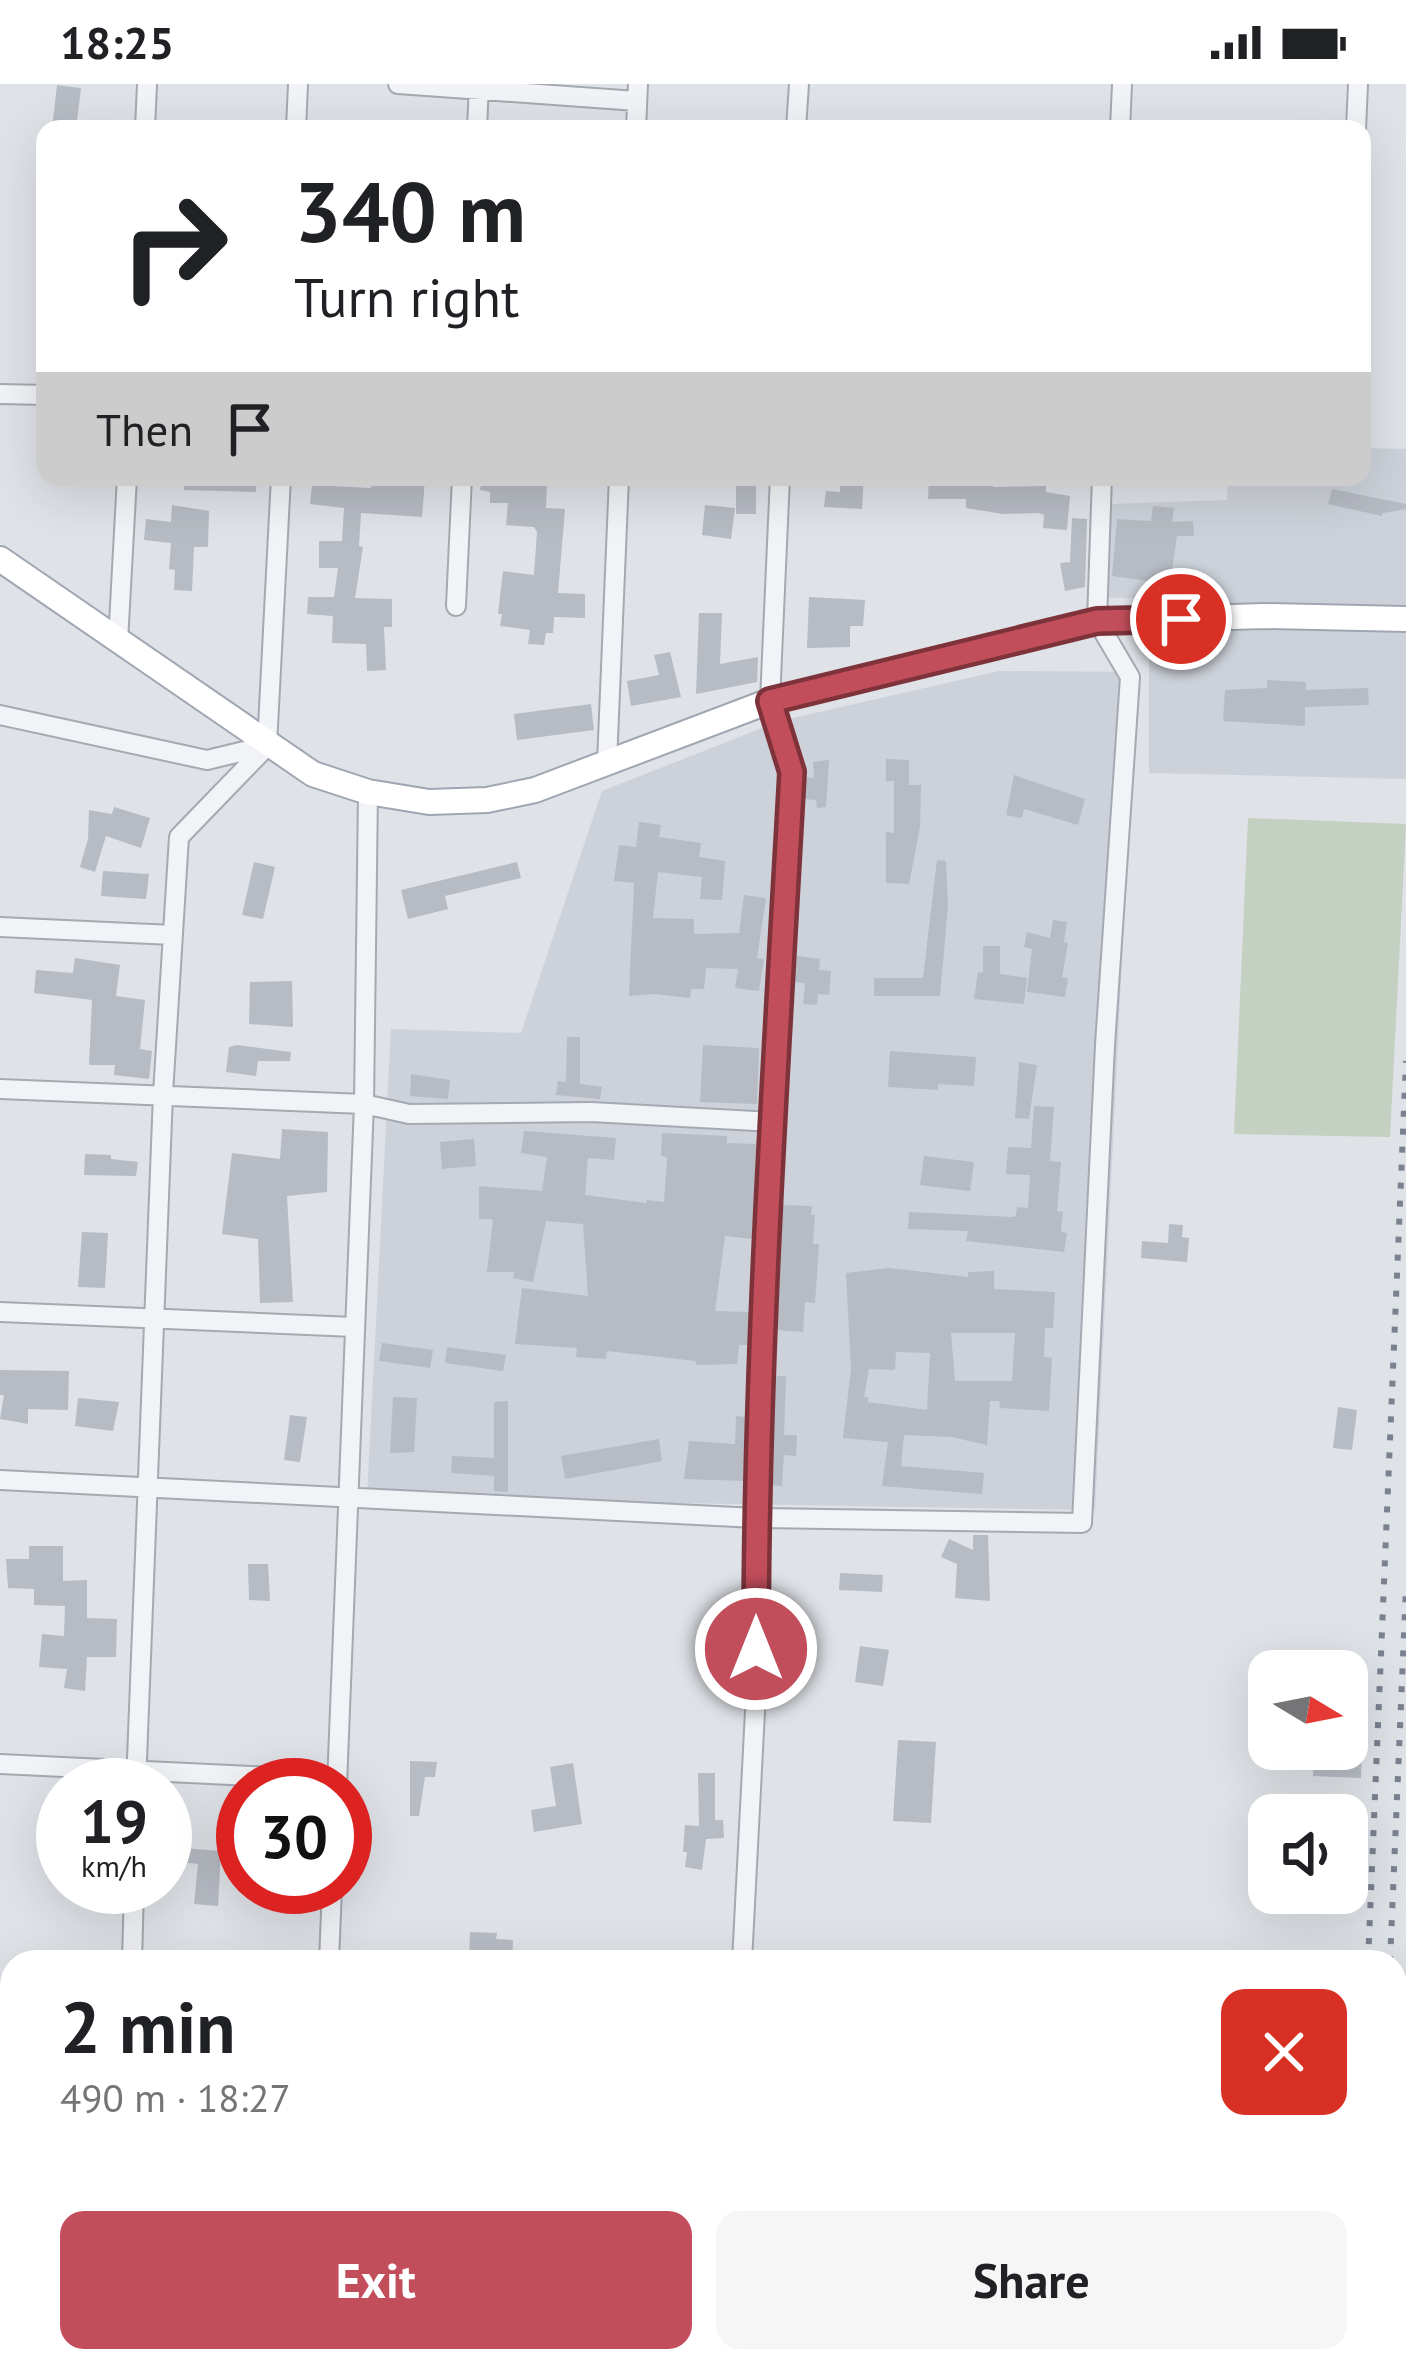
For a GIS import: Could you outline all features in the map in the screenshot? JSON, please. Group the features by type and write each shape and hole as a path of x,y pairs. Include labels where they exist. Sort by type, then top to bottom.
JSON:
{"main road":[{"path":"0,559 313,774 368,792 430,802 488,800 535,790 770,701 1097,621 1265,616 1406,619"}],"street":[{"path":"145,120 147,84"},
{"path":"296,120 298,84"},
{"path":"398,84 637,93"},
{"path":"797,120 799,84"},
{"path":"1120,120 1122,84"},
{"path":"1356,120 1358,84"},
{"path":"477,120 479,87"},
{"path":"0,394 36,395"},
{"path":"118,642 127,486"},
{"path":"137,1758 163,1094 179,837 267,746 281,486"},
{"path":"456,606 462,486"},
{"path":"607,763 619,486"},
{"path":"743,1950 756,1692 756,1518 792,772 770,701 780,486"},
{"path":"0,1480 756,1518 1082,1523 1105,1045 1130,677 1097,621 1102,486"},
{"path":"0,715 207,760 267,746"},
{"path":"338,1758 364,1104 368,792"},
{"path":"0,927 173,935"},
{"path":"0,1089 364,1104 409,1114 591,1112 773,1123"},
{"path":"0,1312 354,1327"},
{"path":"0,1765 36,1769"},
{"path":"132,1950 133,1914"},
{"path":"329,1950 331,1914"}],"shaded area":[{"path":"1371,448 1406,449 1406,779 1149,773 1149,598 1106,598 1109,504 1227,500 1228,486 1371,486"},
{"path":"999,671 1136,672 1095,1510 367,1498 391,1029 521,1033 602,791 780,721"}],"green space":[{"path":"1248,818 1406,824 1390,1137 1234,1134"}],"building":[{"path":"57,85 81,88 77,120 53,120"},
{"path":"184,486 256,486 256,492 184,490"},
{"path":"312,486 424,486 422,517 361,513 359,546 363,547 355,598 392,599 392,627 384,627 386,670 367,671 366,644 332,643 333,616 307,614 308,597 334,597 338,568 319,568 319,541 342,541 344,508 310,504"},
{"path":"481,486 547,486 546,508 565,509 558,593 585,594 585,618 554,617 553,633 546,633 544,645 528,644 530,630 500,626 502,614 498,614 503,571 534,575 537,532 534,527 506,525 508,503 490,503 490,492 480,490"},
{"path":"736,486 756,486 756,514 736,514"},
{"path":"840,486 863,486 862,509 824,507 826,491 840,492"},
{"path":"929,486 1046,486 1046,492 1070,496 1067,530 1043,528 1044,515 1038,513 1003,514 966,508 966,499 928,499"},
{"path":"1332,489 1406,504 1406,509 1382,516 1328,504"},
{"path":"172,505 209,511 208,547 194,547 192,591 174,590 175,570 169,569 171,543 144,540 146,519 171,522"},
{"path":"705,505 735,508 731,539 702,535"},
{"path":"1153,506 1174,508 1172,522 1193,521 1194,536 1177,536 1170,584 1112,576 1117,519 1151,521"},
{"path":"1072,518 1087,519 1085,587 1065,591 1060,563 1070,562"},
{"path":"809,597 865,600 863,626 850,626 850,647 807,648"},
{"path":"699,613 722,613 720,664 758,657 757,682 696,694"},
{"path":"670,652 681,697 631,706 627,681 659,675 654,655"},
{"path":"1267,680 1306,682 1306,690 1368,688 1369,705 1305,707 1305,726 1223,721 1225,690 1267,688"},
{"path":"591,704 594,730 517,740 514,714"},
{"path":"886,759 909,760 909,785 921,785 920,827 909,884 886,883 886,832 894,833 894,781 886,781"},
{"path":"829,760 826,807 817,808 816,800 804,799 805,777 814,778 813,762"},
{"path":"1014,775 1085,799 1078,825 1024,809 1022,818 1006,815"},
{"path":"114,807 150,818 141,848 106,836 95,872 80,867 89,810 112,814"},
{"path":"639,822 661,825 659,837 701,843 699,857 725,861 722,900 700,899 702,877 658,872 653,918 694,919 694,934 739,933 744,895 766,898 757,958 764,959 759,991 735,988 738,969 706,968 704,989 691,989 690,998 629,996 634,883 614,881 619,845 636,847"},
{"path":"937,860 946,861 948,906 940,996 874,996 874,978 923,978"},
{"path":"254,862 275,867 263,919 242,915"},
{"path":"517,862 521,878 445,896 448,909 408,919 401,890"},
{"path":"103,871 149,874 146,899 101,896"},
{"path":"1053,920 1067,922 1065,997 1027,992 1032,949 1024,947 1027,932 1050,938"},
{"path":"983,946 1000,946 1000,974 1027,978 1024,1004 974,999 978,972 983,973"},
{"path":"797,956 820,959 819,970 831,971 829,995 818,994 817,1005 803,1004 805,983 794,982"},
{"path":"75,958 120,965 116,996 145,1000 140,1049 152,1051 149,1079 114,1075 115,1065 89,1065 92,1000 34,993 36,970 73,973"},
{"path":"292,981 293,1027 249,1024 250,982"},
{"path":"567,1037 580,1037 580,1084 602,1087 600,1099 556,1095 558,1081 566,1082"},
{"path":"703,1045 759,1048 757,1104 700,1102"},
{"path":"229,1047 291,1052 290,1061 258,1061 256,1076 226,1072"},
{"path":"890,1051 976,1057 974,1086 888,1087"},
{"path":"1019,1062 1037,1065 1029,1119 1015,1118"},
{"path":"411,1074 450,1080 448,1099 410,1096"},
{"path":"1034,1106 1054,1107 1050,1161 1061,1162 1057,1211 1063,1212 1061,1232 1067,1233 1064,1252 966,1241 968,1231 908,1229 909,1212 1012,1217 1017,1207 1028,1208 1030,1175 1006,1174 1008,1147 1031,1148"},
{"path":"282,1129 328,1132 327,1192 287,1196 293,1302 260,1303 258,1239 222,1234 232,1153 280,1159"},
{"path":"524,1131 616,1138 614,1160 588,1158 585,1195 646,1203 664,1202 667,1157 661,1156 662,1133 727,1136 727,1143 756,1144 753,1239 725,1236 715,1311 750,1312 749,1345 739,1345 737,1364 696,1365 696,1361 607,1351 606,1359 576,1357 577,1348 515,1344 522,1288 588,1296 583,1224 546,1221 533,1282 513,1278 514,1272 487,1272 493,1219 479,1219 479,1186 542,1191 547,1157 521,1153"},
{"path":"474,1139 476,1166 442,1169 440,1142"},
{"path":"85,1154 138,1162 136,1176 84,1175"},
{"path":"924,1156 974,1162 970,1191 920,1185"},
{"path":"782,1205 812,1206 811,1215 815,1215 813,1244 819,1244 815,1303 805,1302 803,1332 776,1330"},
{"path":"1169,1224 1183,1225 1182,1237 1189,1238 1187,1262 1141,1258 1142,1241 1168,1243"},
{"path":"82,1232 108,1233 105,1288 78,1287"},
{"path":"889,1268 968,1277 968,1272 994,1271 994,1289 1055,1292 1053,1328 1045,1328 1044,1357 1052,1358 1049,1411 1000,1408 999,1401 990,1401 987,1445 951,1437 904,1435 901,1466 984,1473 982,1494 882,1486 888,1442 843,1438 851,1368 846,1273","holes":["951,1333 1015,1333 1012,1381 955,1381","896,1352 930,1353 927,1410 868,1402 864,1397 869,1369 895,1370"]},
{"path":"382,1343 433,1350 430,1368 379,1361"},
{"path":"447,1347 506,1355 503,1371 445,1363"},
{"path":"0,1370 69,1371 68,1410 28,1409 28,1424 0,1419 4,1395 0,1395"},
{"path":"775,1376 786,1376 784,1435 797,1435 796,1456 784,1455 782,1486 771,1485"},
{"path":"393,1397 417,1398 414,1452 390,1453"},
{"path":"78,1398 119,1402 113,1431 75,1426"},
{"path":"508,1401 508,1492 494,1491 494,1476 451,1473 452,1456 494,1458 494,1402"},
{"path":"1338,1407 1357,1410 1352,1450 1333,1448"},
{"path":"290,1415 307,1417 300,1462 284,1460"},
{"path":"736,1416 746,1417 744,1481 684,1479 689,1441 735,1444"},
{"path":"659,1439 662,1461 565,1479 561,1456"},
{"path":"973,1535 988,1535 990,1601 955,1598 957,1564 941,1557 949,1539 973,1550"},
{"path":"29,1546 63,1546 63,1581 87,1580 87,1618 117,1619 116,1657 87,1657 85,1691 64,1688 67,1669 39,1667 42,1634 64,1636 65,1606 34,1605 34,1589 8,1588 6,1559 29,1559"},
{"path":"248,1564 268,1564 270,1601 249,1600"},
{"path":"840,1573 883,1575 882,1592 839,1590"},
{"path":"860,1646 889,1650 883,1686 855,1682"},
{"path":"898,1740 936,1742 931,1823 893,1821"},
{"path":"410,1761 437,1762 435,1777 425,1777 419,1816 410,1816"},
{"path":"573,1763 582,1824 534,1832 531,1810 556,1806 550,1767"},
{"path":"1313,1770 1361,1770 1361,1778 1313,1776"},
{"path":"698,1773 715,1773 715,1820 723,1820 724,1838 706,1839 702,1870 685,1867 687,1852 683,1852 685,1825 699,1826"},
{"path":"192,1849 216,1851 216,1906 194,1904 198,1864 192,1863"},
{"path":"470,1932 497,1933 496,1939 513,1940 513,1950 469,1950"}],"railway":[{"path":"1369,1950 1406,1061"},
{"path":"1391,1950 1406,1587"}],"route":[{"path":"756,1649 764,1290 792,772 770,701 1097,621 1181,619"}]}
